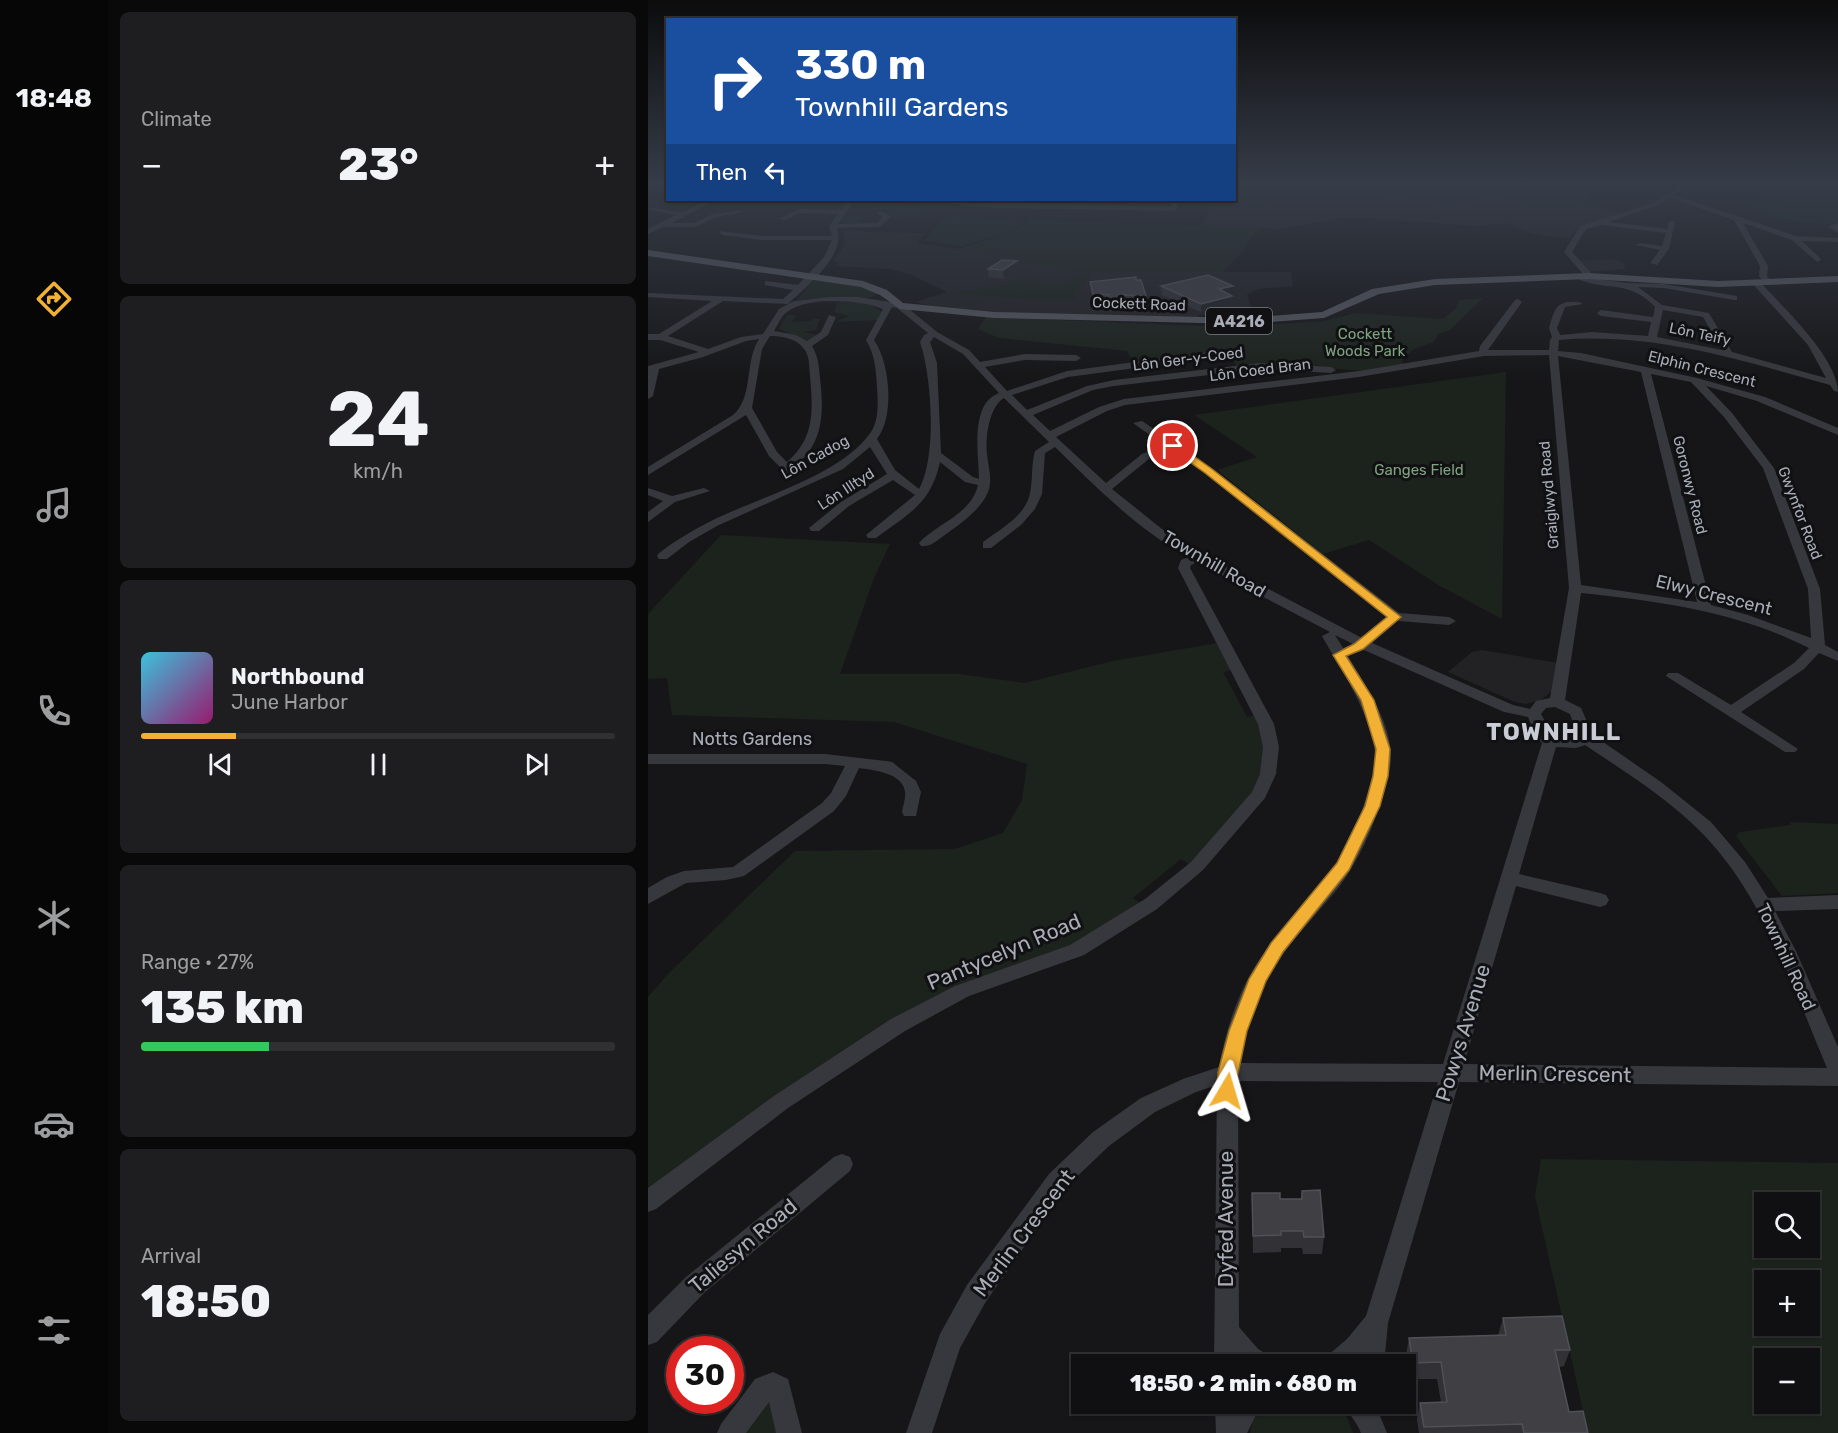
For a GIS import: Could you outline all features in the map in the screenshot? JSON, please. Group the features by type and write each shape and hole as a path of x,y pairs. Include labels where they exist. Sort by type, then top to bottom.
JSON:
{"main road":[{"name":"A4216","path":"648,253 863,284 876,288 896,302"},
{"name":"Cockett Road","path":"896,302 913,313 938,311 1173,321 1269,320 1324,315 1370,293 1407,285 1455,280 1585,277 1718,284 1838,279"}],"street":[{"path":"648,472 737,417 747,408 757,349 778,314 834,248"},
{"path":"1571,248 1568,252 1585,277 1627,285 1650,285 1734,298"},
{"path":"1654,263 1665,249 1658,248"},
{"path":"1754,248 1764,266 1762,276 1768,282"},
{"path":"1805,248 1817,260"},
{"path":"768,283 799,288"},
{"path":"1756,283 1812,344 1836,387"},
{"path":"1627,285 1643,292 1659,307 1706,315 1730,356"},
{"name":"Graiglwyd Road","path":"1557,702 1575,588 1553,353 1554,340 1557,338 1553,328 1562,305 1577,306 1585,295"},
{"path":"650,296 721,298 787,304 822,300 896,302"},
{"path":"661,337 721,298"},
{"name":"Lôn Cadog","path":"663,556 676,542 850,458 872,439 878,430 884,405 881,359 870,340 873,327 888,308 873,302"},
{"path":"1484,353 1483,348 1518,302"},
{"path":"1652,340 1659,307"},
{"name":"Townhill Road","path":"913,313 934,334 966,352 1005,394 1104,488 1173,544 1363,644 1509,709 1534,714"},
{"path":"1601,313 1657,320"},
{"path":"807,345 821,338 831,317"},
{"path":"648,396 651,368 744,339 766,334 787,334 807,345 813,357 819,416 813,440 793,463 786,467"},
{"path":"873,536 918,501 931,478 936,454 932,363 925,342 927,337 934,334"},
{"name":"Lôn Teify","path":"1557,338 1615,336 1652,340 1730,356 1836,387"},
{"path":"648,337 661,337 708,352"},
{"name":"Lôn Coed Bran","path":"1052,439 1103,409 1124,402 1359,374 1484,353 1553,353"},
{"name":"Elphin Crescent","path":"1553,353 1694,380 1761,399 1838,432"},
{"path":"925,543 975,503 983,483 985,463 981,453 987,409 992,401 1005,394 1067,374 1218,354"},
{"path":"979,365 1025,357 1076,358"},
{"name":"Lôn Ger-y-Coed","path":"1026,414 1090,388 1114,383 1261,366 1359,374"},
{"name":"Goronwy Road","path":"1646,369 1705,607"},
{"name":"Gwynfor Road","path":"1694,380 1728,415 1768,468 1814,590 1818,646"},
{"path":"747,408 773,454 802,483"},
{"path":"1138,423 1209,471 1395,617 1449,621"},
{"path":"872,439 877,454 894,476 922,495"},
{"path":"987,545 1032,506 1036,494 1035,465 1040,451 1052,439"},
{"path":"1104,488 1114,485 1147,454 1173,446"},
{"path":"936,454 969,480 983,483"},
{"name":"Lôn Illtyd","path":"815,528 845,504 894,476"},
{"path":"648,491 671,500"},
{"path":"648,518 671,500 704,491"},
{"name":"Pantycelyn Road","path":"648,1201 772,1108 897,1025 962,991 1077,950 1151,904 1197,866 1246,811 1268,774 1271,747 1266,724 1184,567 1185,563 1196,557"},
{"name":"Elwy Crescent","path":"1575,588 1639,594 1705,607 1772,628 1818,646 1838,657"},
{"path":"1339,655 1363,644 1395,617"},
{"name":"Dyfed Avenue","path":"1227,1354 1227,1072 1238,1031 1257,979 1277,948 1343,866 1372,806 1380,776 1383,749 1376,724 1367,700 1329,636"},
{"path":"1731,712 1799,666 1818,646"},
{"path":"1673,676 1790,748"},
{"path":"1557,702 1576,711 1586,738 1576,743 1550,742 1544,736 1534,714 1541,704 1557,702"},
{"name":"Townhill Road","path":"1586,738 1664,791 1718,840 1764,905 1838,1070"},
{"name":"Powys Avenue","path":"1372,1354 1376,1323 1550,742"},
{"name":"Notts Gardens","path":"648,759 855,761 886,766 908,781 913,792 910,812"},
{"path":"648,897 674,880 688,876 726,875 738,872 828,807 838,796 855,761"},
{"path":"1509,878 1600,900"},
{"path":"1764,905 1838,902"},
{"name":"Merlin Crescent","path":"919,1433 948,1343 976,1294 1057,1181 1101,1139 1148,1105 1190,1085 1227,1072 1451,1072 1838,1077"},
{"name":"Taliesyn Road","path":"648,1333 695,1285 842,1164"},
{"name":"Powys Avenue","path":"1349,1354 1376,1323"},
{"path":"1226,1331 1246,1354"},
{"path":"730,1433 764,1388 773,1385 779,1388 789,1433"},
{"path":"1229,1414 1231,1433"},
{"path":"1231,1433 1243,1414"}],"shaded area":[{"path":"843,248 952,248 1019,257 1035,267 1093,272 1291,272 1293,286 1258,289 1247,294 1252,311 1199,315 1198,319 975,312 915,302 947,292 912,275 890,269 836,266 837,262 833,260"},
{"path":"1616,259 1626,265 1623,266 1626,269 1586,272 1574,261"},
{"path":"1482,650 1558,663 1552,691 1541,700 1526,704 1515,702 1448,672 1472,652"}],"green space":[{"path":"1245,248 1222,272 1093,272 1072,301 950,294 1007,284 1017,279 1061,284 1083,272 1035,267 1019,257 958,249"},
{"path":"813,281 866,288 879,294 865,299 832,297 797,300"},
{"name":"Cockett Woods Park","path":"1483,298 1450,330 1438,334 1434,342 1414,349 1401,361 1405,365 1362,371 1294,365 1238,367 1224,351 1134,363 1127,351 999,338 978,329 986,317 1230,327 1324,321 1356,313 1443,319 1456,308 1460,300"},
{"path":"845,301 870,305 882,313 877,320 835,322 849,316 834,312 837,303 841,302 810,303"},
{"path":"787,315 797,315 792,322 810,321 814,318 823,320 820,320 816,329 821,329 803,332 818,335 808,341 779,329"},
{"name":"Ganges Field","path":"1506,372 1502,619 1440,586 1369,540 1323,554 1217,470 1257,457 1194,415"},
{"path":"721,535 890,544 874,578 840,674 959,674 1025,683 1113,661 1217,643 1232,670 1223,672 1247,717 1257,715 1263,730 1263,773 1255,793 1191,865 1181,859 1133,898 1142,904 1082,943 979,981 648,1197 648,997 669,973 795,851 955,849 1003,833 1022,800 1027,764 894,722 672,715 667,678 648,679 648,614"},
{"path":"1790,822 1838,824 1838,893 1782,896 1736,836 1740,832 1791,825"},
{"path":"1541,1159 1838,1163 1838,1433 1588,1433 1535,1196"},
{"path":"771,1401 784,1433 743,1433 767,1402"},
{"path":"1258,1414 1345,1414 1353,1433 1250,1433"}],"building":[{"path":"1002,260 1017,261 1003,270 988,269"},
{"path":"1208,275 1233,286 1219,289 1232,296 1201,304 1161,286"},
{"path":"1136,277 1136,280 1141,280 1146,296 1122,295 1118,303 1107,302 1109,295 1093,294 1090,282"},
{"path":"1320,1190 1324,1237 1304,1237 1303,1231 1281,1231 1281,1235 1253,1236 1252,1193 1280,1193 1280,1199 1302,1199 1302,1191"},
{"path":"1562,1316 1570,1350 1555,1350 1569,1412 1583,1411 1588,1433 1524,1433 1522,1424 1424,1427 1420,1403 1447,1402 1441,1362 1416,1363 1416,1354 1412,1354 1409,1338 1506,1335 1503,1318"}],"district":[{"name":"TOWNHILL","path":"1554,732"}],"route":[{"path":"1173,446 1209,471 1395,617 1359,647 1339,655 1367,700 1383,749 1380,776 1372,806 1343,866 1277,948 1257,979 1238,1031 1227,1072 1227,1091"}]}
